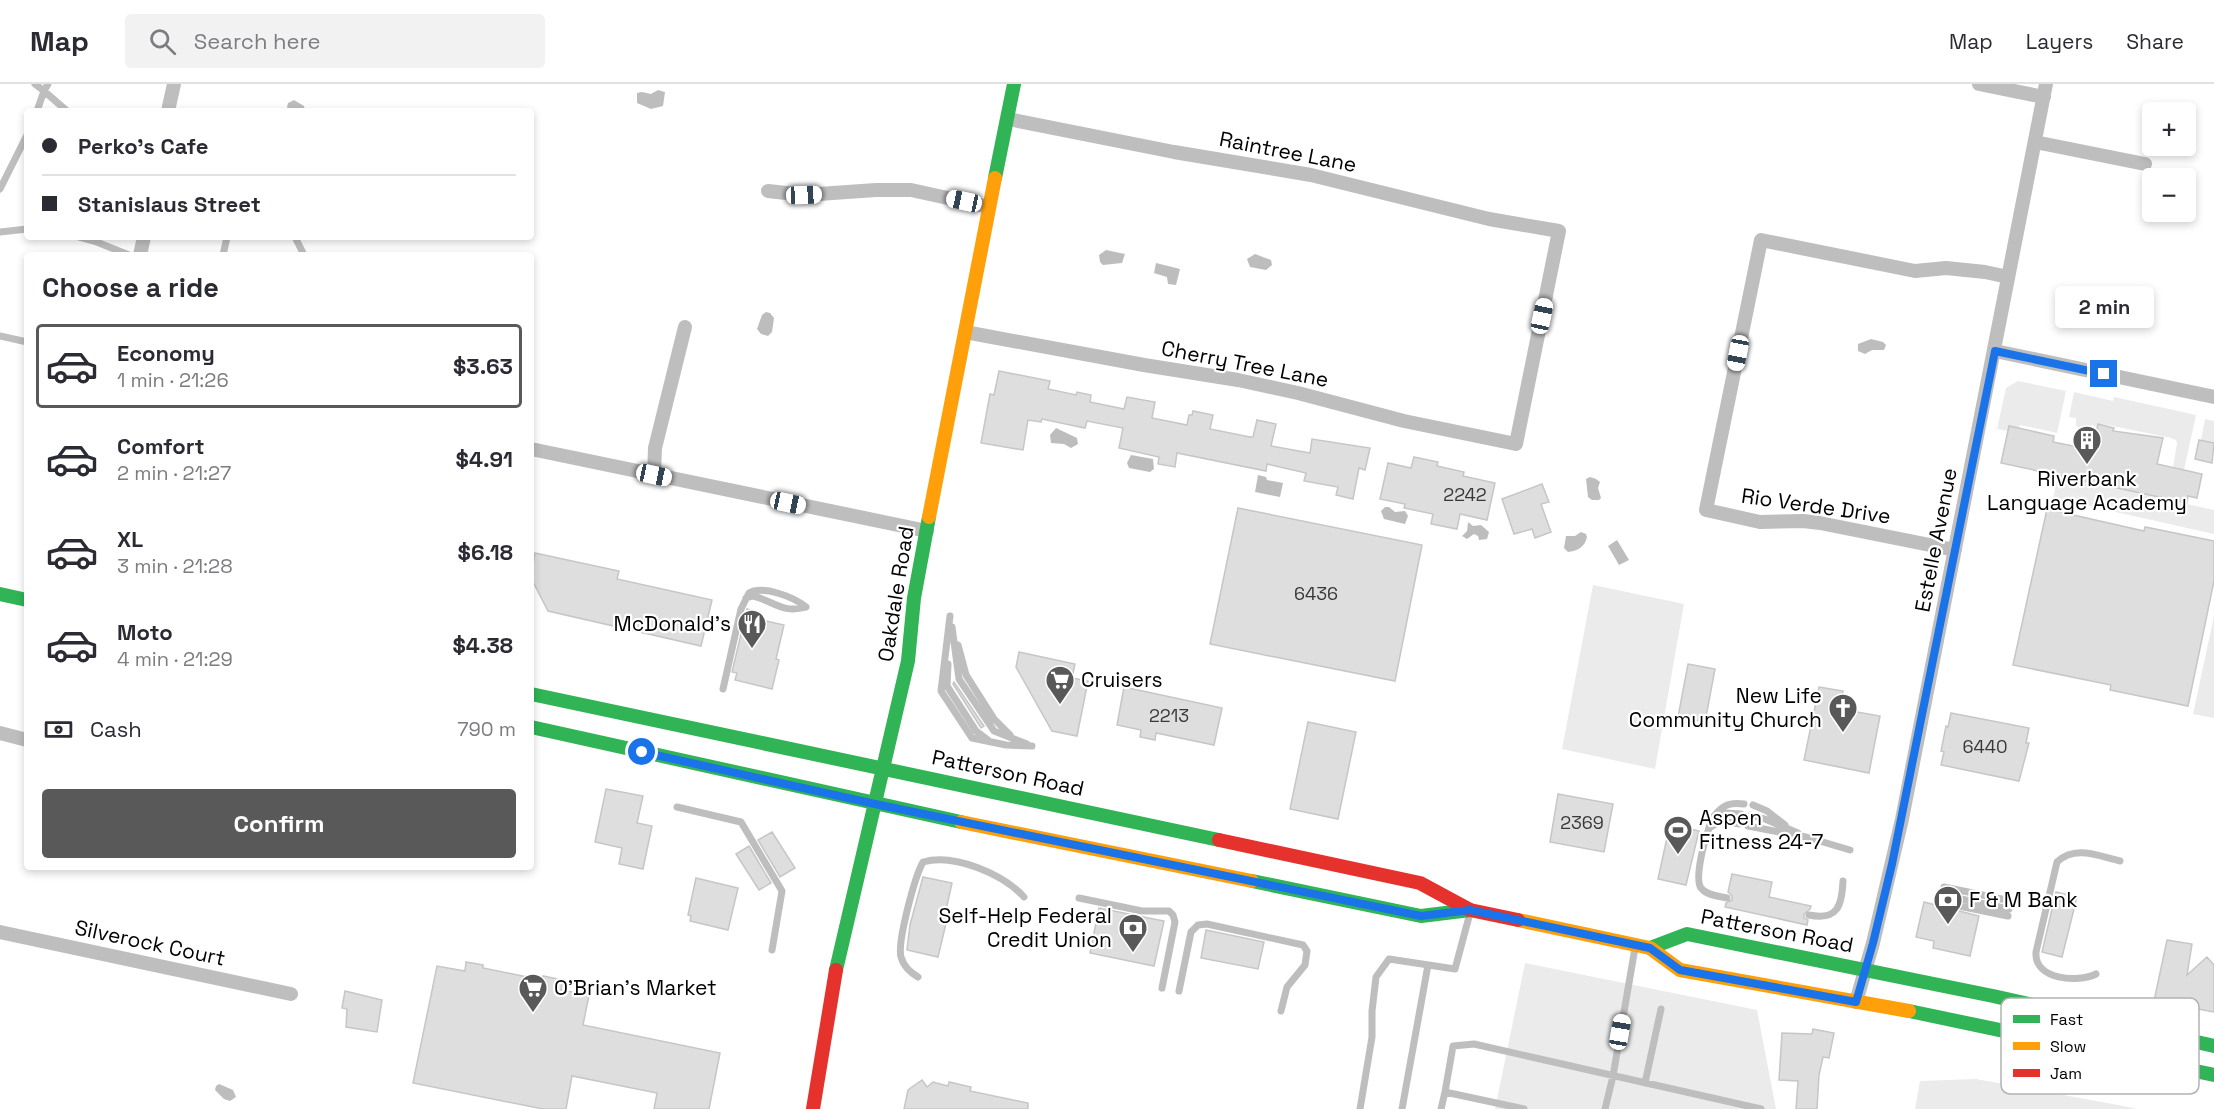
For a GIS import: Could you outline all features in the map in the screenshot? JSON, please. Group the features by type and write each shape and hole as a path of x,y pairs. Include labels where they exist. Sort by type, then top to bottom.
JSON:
{"main road":[{"name":"Oakdale Road","path":"813,1109 837,965 908,661 914,598 1014,84"},
{"path":"0,594 24,599"},
{"name":"Patterson Road","path":"534,695 1420,883 1470,910 1650,948 1680,970 1920,1013 2001,1030"},
{"name":"Patterson Road","path":"534,728 875,804 1421,916 1470,910"},
{"name":"Patterson Road","path":"1650,948 1687,934 2002,998"},
{"name":"Patterson Road","path":"2199,1043 2214,1046"},
{"name":"Patterson Road","path":"2199,1072 2214,1075"}],"street":[{"path":"169,108 174,84"},
{"path":"1979,84 2045,91"},
{"name":"Estelle Avenue","path":"1856,1002 1866,971 1902,819 2045,91"},
{"name":"Raintree Lane","path":"1008,119 1174,152 1311,175 1489,219 1559,231 1516,444"},
{"path":"2035,142 2145,164"},
{"path":"768,191 804,195 911,190 989,207"},
{"name":"Rio Verde Drive","path":"1955,550 1803,521 1760,522 1706,510 1761,240 1915,271 1946,268 2008,277"},
{"path":"654,475 655,448 685,327"},
{"name":"Cherry Tree Lane","path":"965,332 1238,380 1404,421 1516,444"},
{"path":"1995,351 2214,398"},
{"path":"534,450 927,531"},
{"path":"0,734 24,739"},
{"name":"Silverock Court","path":"0,932 291,994"}],"lane":[{"path":"35,84 46,87 64,108"},
{"path":"38,108 46,87"},
{"path":"0,189 24,141"},
{"path":"0,231 24,229"},
{"path":"87,240 121,252"},
{"path":"0,336 24,341"},
{"path":"723,689 744,599 754,590 762,590 795,598 806,607 794,610 771,605 753,596 744,599"},
{"path":"950,616 959,679 994,731 1032,746 1006,745 989,741 972,738 941,691 950,616"},
{"path":"1727,898 1708,893 1699,886 1699,874 1709,828 1714,816 1722,807 1732,803 1744,804"},
{"path":"1753,806 1767,811 1792,830"},
{"path":"677,807 741,822 782,891 772,950"},
{"path":"1714,816 1726,813 1741,814"},
{"path":"1751,815 1806,837"},
{"path":"1709,828 1722,822 1739,824"},
{"path":"1748,826 1806,837 1850,850"},
{"path":"2096,974 2087,979 2078,980 2046,972 2037,964 2036,952 2057,862 2071,852 2093,854 2120,861"},
{"path":"918,977 907,970 900,955 910,901 922,862 940,860 989,872 1014,886 1024,897"},
{"path":"1809,915 1826,916 1839,907 1843,880"},
{"path":"1943,891 2009,908"},
{"path":"1079,898 1142,910 1169,911 1173,915 1175,922 1162,988"},
{"path":"1360,1109 1372,1037 1376,977 1389,959 1455,969 1470,910"},
{"path":"1179,991 1188,944 1194,928 1202,924 1218,926 1303,945 1307,951 1305,965 1287,987 1281,1011"},
{"path":"1605,1109 1613,1076 1635,945"},
{"path":"1401,1109 1428,965"},
{"path":"1645,1083 1661,1009"},
{"path":"1441,1109 1453,1046 1474,1044 1761,1109"},
{"path":"1445,1092 1524,1109"}],"shaded area":[{"path":"658,90 665,92 663,106 651,109 637,103 637,93 651,94"},
{"path":"294,100 304,108 288,108 288,103"},
{"path":"1106,250 1125,254 1122,263 1103,265 1099,255"},
{"path":"1255,254 1271,260 1272,265 1266,270 1250,267 1247,259"},
{"path":"1156,263 1180,269 1176,285 1168,284 1167,277 1154,273"},
{"path":"766,312 774,318 772,332 768,336 761,334 757,329 762,315"},
{"path":"1871,339 1883,342 1886,345 1884,350 1872,350 1865,354 1858,351 1858,344"},
{"path":"2018,381 2066,391 2057,433 2020,425 2019,428 2009,426 2008,431 1997,429 2006,388"},
{"path":"2074,392 2113,401 2114,397 2196,415 2184,470 2173,467 2176,440 2108,425 2098,424 2097,427 2091,425 2090,428 2086,428 2086,431 2076,426 2076,418 2069,417"},
{"path":"2205,419 2214,421 2214,443 2201,440"},
{"path":"1056,428 1077,438 1078,444 1071,448 1064,444 1051,443 1050,435"},
{"path":"1131,455 1153,459 1154,469 1150,472 1129,468 1127,463"},
{"path":"1258,475 1266,477 1267,480 1283,483 1280,497 1255,492"},
{"path":"2058,476 2214,510 2214,534 2053,498"},
{"path":"1590,477 1600,482 1598,488 1601,498 1599,500 1592,500 1588,497 1586,479"},
{"path":"1385,507 1395,512 1405,511 1408,516 1405,524 1384,519 1381,511"},
{"path":"1468,522 1473,526 1481,525 1489,532 1487,539 1479,540 1474,534 1467,539 1462,536 1467,531"},
{"path":"1581,532 1587,537 1584,543 1568,552 1564,548 1566,536 1575,536"},
{"path":"1617,540 1629,560 1619,565 1608,546"},
{"path":"1593,585 1684,604 1655,769 1562,749"},
{"path":"2214,616 2214,718 2193,714"},
{"path":"1525,963 1757,1010 1776,1109 1495,1109"},
{"path":"1976,1079 2001,1084 2001,1094 2058,1094 2137,1109 1915,1109 1920,1081"},
{"path":"219,1084 233,1090 236,1097 230,1101 224,1099 215,1090"}],"building":[{"path":"999,371 1050,381 1048,389 1076,395 1077,392 1091,395 1090,402 1124,409 1127,397 1155,402 1152,418 1187,425 1189,415 1192,415 1193,411 1213,415 1210,429 1250,437 1253,437 1257,420 1276,424 1271,446 1310,453 1312,439 1370,448 1365,470 1359,468 1353,499 1336,495 1338,487 1304,481 1306,473 1267,464 1266,471 1177,453 1175,467 1158,464 1159,457 1119,448 1123,428 1087,421 1085,428 1042,419 1041,422 1028,420 1023,450 981,443 990,394 994,395"},
{"name":"Riverbank Language Academy","path":"2098,424 2114,428 2113,431 2163,438 2157,464 2202,474 2197,498 2188,496 2187,503 2001,463 2009,426 2054,436 2053,442 2093,450"},
{"path":"2199,440 2214,443 2212,463 2195,459"},
{"path":"1414,457 1438,462 1437,466 1464,472 1463,476 1495,483 1487,520 1460,514 1457,529 1431,524 1433,514 1404,508 1405,504 1380,499 1388,463 1411,468"},
{"path":"1542,484 1549,502 1541,504 1551,532 1535,538 1532,529 1514,534 1502,499"},
{"path":"1238,508 1422,545 1395,681 1210,644"},
{"path":"2047,509 2144,531 2145,527 2214,541 2214,581 2188,706 2110,690 2111,685 2013,665"},
{"path":"535,553 619,571 617,579 712,600 701,646 548,611 534,584"},
{"name":"McDonald's","path":"747,609 759,612 758,619 784,625 772,689 735,680 737,673 732,672"},
{"name":"Cruisers","path":"1019,652 1075,664 1072,678 1088,681 1077,736 1052,731 1016,667"},
{"name":"New Life Community Church","path":"1688,664 1715,669 1705,722 1678,717"},
{"path":"954,682 984,726 981,728 953,684"},
{"path":"1124,687 1222,708 1214,745 1156,733 1155,740 1140,737 1141,730 1117,725"},
{"name":"New Life Community Church","path":"1819,687 1843,691 1840,709 1880,716 1869,773 1804,760"},
{"path":"1951,713 2029,728 2026,743 2029,743 2019,781 1941,765 1944,752 1941,751"},
{"path":"1308,722 1356,732 1338,819 1290,809"},
{"path":"606,789 643,796 637,823 652,826 643,869 619,864 622,848 595,842"},
{"path":"1558,794 1613,804 1604,852 1550,842"},
{"name":"Aspen Fitness 24-7","path":"1670,824 1699,831 1686,885 1658,879"},
{"path":"772,832 795,868 780,877 758,840"},
{"path":"749,846 771,883 759,890 736,854"},
{"path":"1732,874 1772,882 1769,897 1811,906 1804,914 1804,918 1808,920 1807,925 1725,907 1726,903 1732,900 1728,892"},
{"path":"923,877 952,883 946,910 949,911 938,957 907,950 910,925"},
{"path":"696,878 738,888 728,930 690,921 691,916 688,915"},
{"path":"2056,892 2077,897 2062,957 2042,952"},
{"name":"F & M Bank","path":"1924,902 1979,916 1970,956 1933,948 1934,941 1916,937"},
{"path":"1099,908 1164,921 1154,966 1090,953"},
{"path":"1206,930 1264,942 1258,969 1201,958"},
{"path":"2167,940 2192,944 2187,975 2207,957 2214,965 2214,1012 2199,1009 2199,998 2155,998"},
{"path":"466,962 483,965 483,968 542,980 543,976 563,980 561,990 589,995 583,1025 720,1053 709,1109 654,1109 657,1093 572,1076 566,1109 543,1109 413,1083 437,966 465,971"},
{"path":"345,991 382,1000 377,1032 346,1027 347,1009 342,1008"},
{"path":"1813,1029 1834,1033 1829,1058 1823,1057 1819,1075 1817,1109 1796,1109 1798,1081 1779,1080 1782,1033 1812,1034"},
{"path":"922,1080 927,1087 933,1082 948,1086 949,1082 971,1087 970,1091 1028,1103 1028,1109 904,1109 908,1090"}],"traffic: fast":[{"path":"995,178 1014,84"},
{"path":"836,970 908,661 914,598 929,517"},
{"path":"0,594 24,599"},
{"path":"534,695 1219,840"},
{"path":"534,728 961,822"},
{"path":"1252,881 1421,916 1470,910"},
{"path":"1650,948 1687,934 2002,998"},
{"path":"1909,1011 2001,1030"},
{"path":"2199,1043 2214,1046"},
{"path":"2199,1072 2214,1075"}],"traffic: slow":[{"path":"929,517 995,178"},
{"path":"961,822 1252,881"},
{"path":"1518,920 1650,948 1680,970 1909,1011"}],"traffic: jam":[{"path":"1219,840 1420,883 1470,910 1518,920"},
{"path":"813,1109 836,970"}],"place":[{"name":"Riverbank Language Academy","path":"2087,466"},
{"name":"McDonald's","path":"752,650"},
{"name":"Cruisers","path":"1060,706"},
{"name":"New Life Community Church","path":"1843,734"},
{"name":"Aspen Fitness 24-7","path":"1678,856"},
{"name":"F & M Bank","path":"1948,926"},
{"name":"Self-Help Federal Credit Union","path":"1133,954"},
{"name":"O'Brian's Market","path":"533,1014"}],"route":[{"path":"642,752 875,804 1421,916 1470,910 1650,948 1680,970 1856,1002 1866,971 1892,864 1995,351 2104,374"}]}
